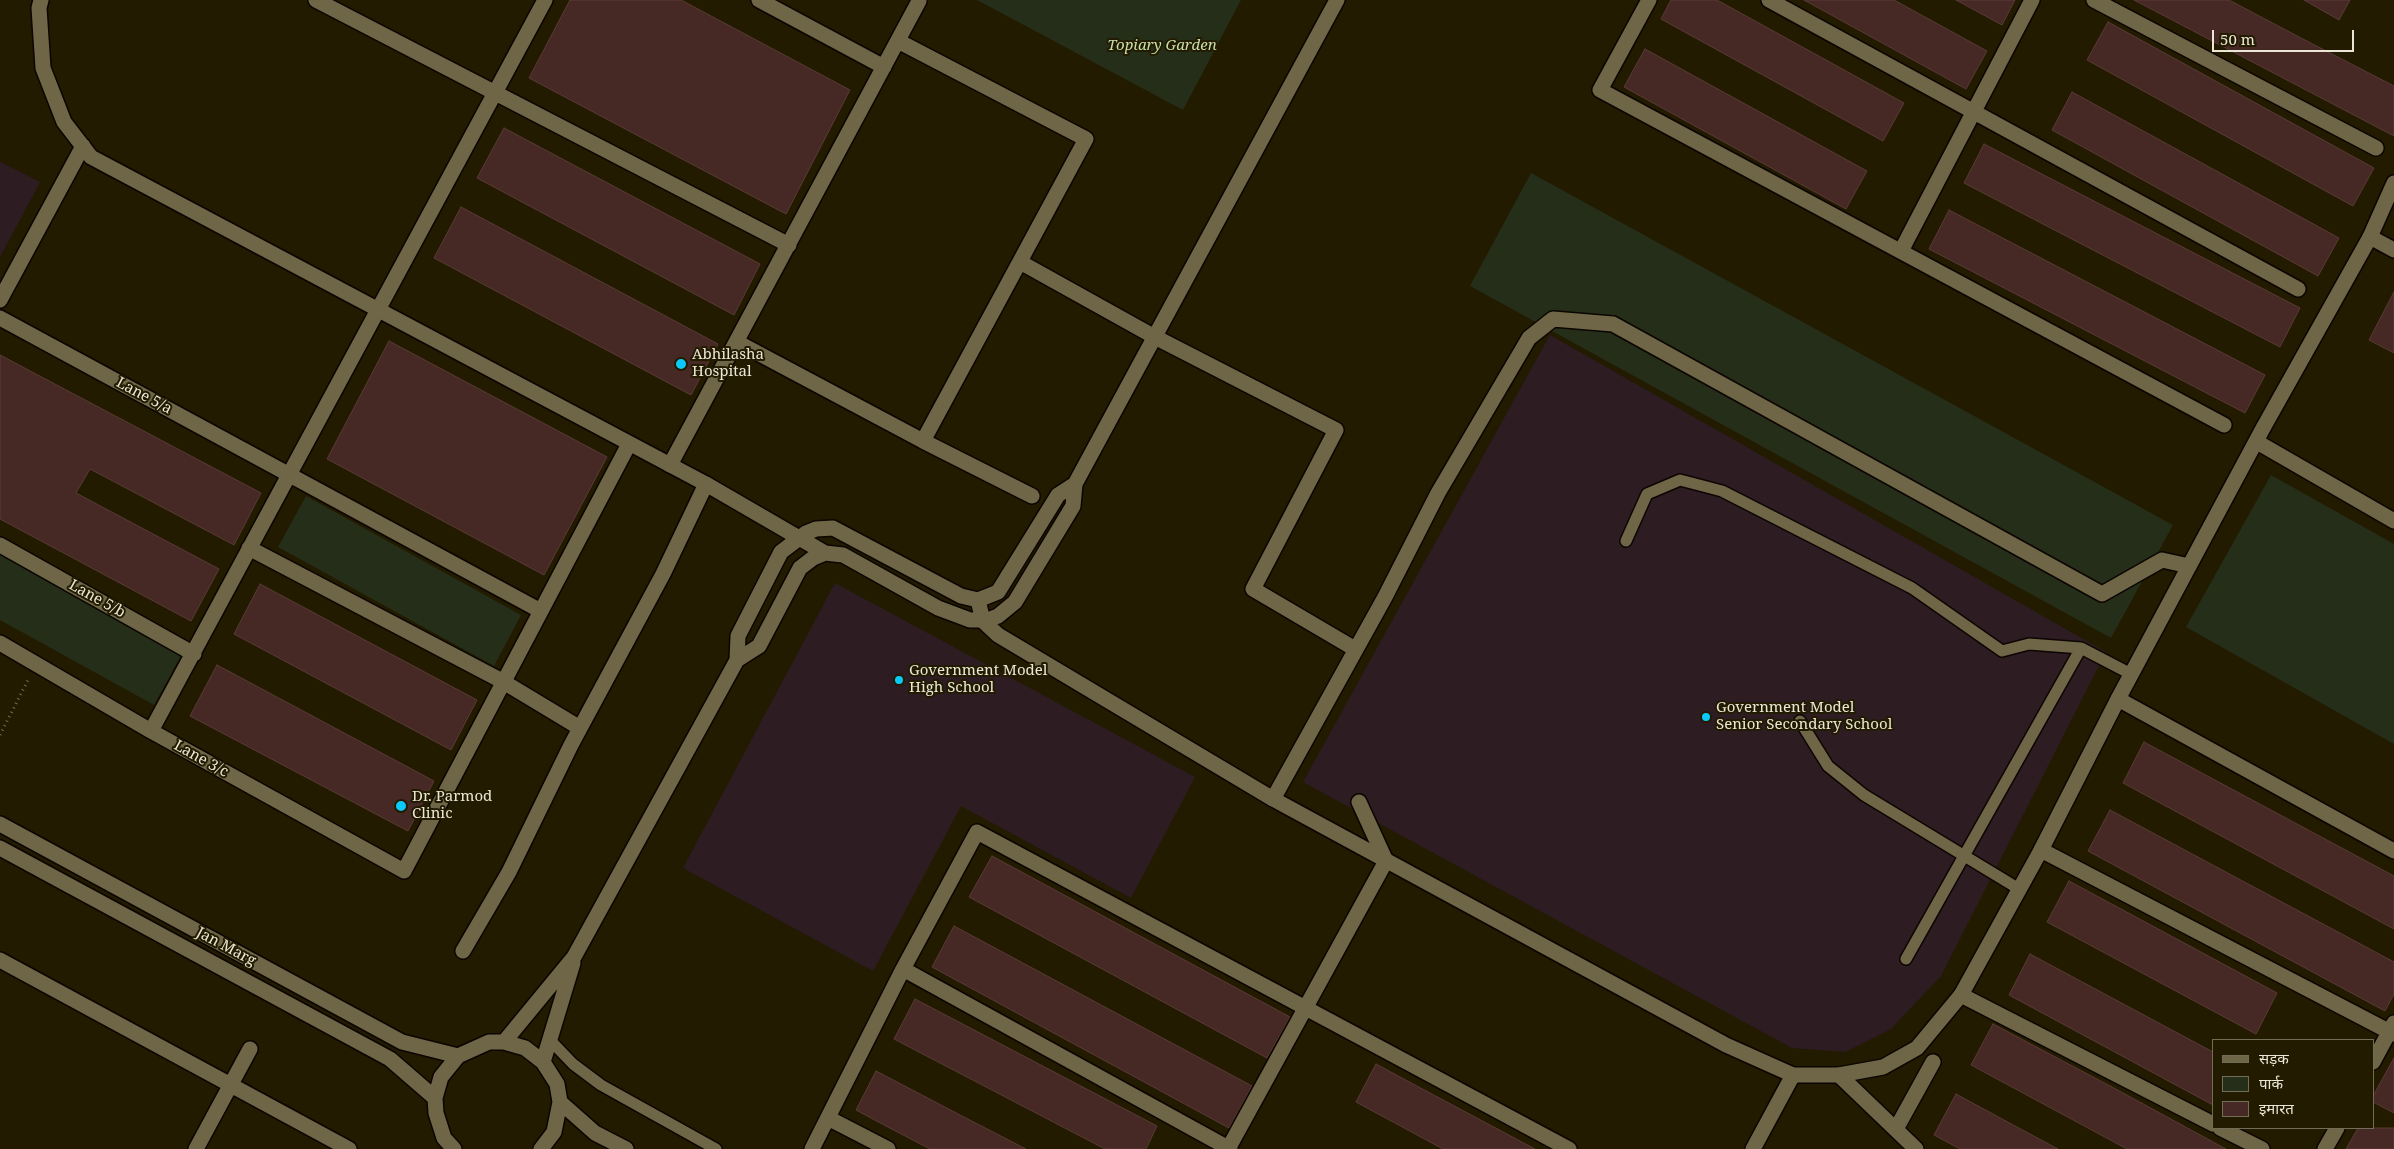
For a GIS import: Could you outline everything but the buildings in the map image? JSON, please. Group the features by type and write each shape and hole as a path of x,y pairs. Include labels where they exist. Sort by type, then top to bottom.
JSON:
{"street":[{"path":"41,0 39,8 43,68 64,122 91,157 706,484 825,553 843,555 958,617 983,621 1004,613 1015,602 1073,506 1075,484 1153,336 1337,0"},
{"path":"316,0 495,91 789,245"},
{"path":"152,731 288,474 545,0"},
{"path":"759,0 884,67"},
{"path":"1649,0 1600,90 2224,425"},
{"path":"1769,0 2298,289"},
{"path":"1901,251 1975,113 2032,0"},
{"path":"2094,0 2376,148"},
{"path":"670,465 920,1"},
{"path":"898,41 1086,139 923,441"},
{"path":"0,300 83,146"},
{"path":"978,600 983,621 998,634 1273,799 1726,1046 1793,1075 1839,1075 1883,1067 1917,1048 1961,995 2041,850 2131,674 2189,566 2370,237 2394,183"},
{"path":"2370,237 2394,250"},
{"path":"1020,262 1153,336 1336,430 1253,589 1355,649"},
{"name":"Lane 5/a","path":"0,318 539,610"},
{"path":"1273,799 1438,493 1529,338 1553,320 1613,324 2102,594 2138,576 2162,560 2189,566"},
{"path":"737,342 923,441 1032,496"},
{"path":"2257,442 2394,521"},
{"path":"502,681 629,444"},
{"path":"464,951 509,872 580,728 663,574 706,484"},
{"path":"504,1042 574,957 737,660 738,636 781,552 799,537 816,529 833,528 961,596 978,600 998,592 1058,496 1075,484"},
{"name":"Lane 5/b","path":"0,545 194,654"},
{"path":"249,548 502,681 580,728"},
{"path":"737,660 759,646 800,568 813,558 825,553"},
{"name":"Lane 3/c","path":"0,643 152,731 404,871 502,681"},
{"path":"2118,699 2394,852"},
{"path":"1359,802 1386,860"},
{"name":"Jan Marg","path":"0,824 402,1042 458,1056"},
{"path":"812,1149 903,969 977,832 1569,1149"},
{"name":"Jan Marg","path":"0,848 390,1059 435,1098"},
{"path":"2041,850 2392,1030 2374,1060"},
{"path":"903,969 1229,1149 1386,860"},
{"path":"543,1062 574,957"},
{"path":"0,960 349,1149"},
{"path":"1961,995 2212,1123"},
{"path":"452,1148 438,1126 435,1098 441,1077 458,1056 488,1042 504,1042 525,1048 543,1062 557,1084 560,1102 554,1132 544,1148"},
{"path":"196,1149 250,1050"},
{"path":"1896,1129 1933,1062"},
{"path":"1753,1149 1793,1075"},
{"path":"1839,1075 1916,1149"},
{"path":"560,1102 595,1133 626,1149"},
{"path":"828,1118 888,1149"},
{"path":"2222,1129 2262,1149"},
{"path":"2326,1149 2336,1129"}],"lane":[{"path":"1626,541 1647,494 1680,480 1722,491 1912,588 2002,651 2029,644 2081,648 2131,674"},
{"path":"1906,959 2081,648"},
{"path":"1800,721 1828,766 1864,795 1963,857 2019,889"},
{"path":"550,1040 573,1064 601,1085 716,1149"}],"path":[{"path":"0,735 36,664"}],"shaded area":[{"path":"0,162 40,182 0,257"},
{"name":"Government Model Senior Secondary School","path":"1550,335 2106,652 1941,976 1891,1029 1845,1052 1792,1048 1303,782"},
{"name":"Government Model High School","path":"835,583 1195,777 1131,898 961,806 873,971 683,868"}],"green space":[{"name":"Topiary Garden","path":"977,0 1241,0 1183,110"},
{"path":"1531,173 2173,525 2111,638 1470,286"},
{"path":"2271,475 2394,544 2394,744 2186,627"},
{"path":"306,496 521,615 494,666 278,547"},
{"path":"0,554 182,654 154,705 0,620"}],"place":[{"name":"Abhilasha Hospital","path":"681,364"},
{"name":"Government Model High School","path":"899,680"},
{"name":"Government Model Senior Secondary School","path":"1706,717"},
{"name":"Dr. Parmod Clinic","path":"401,806"}]}
